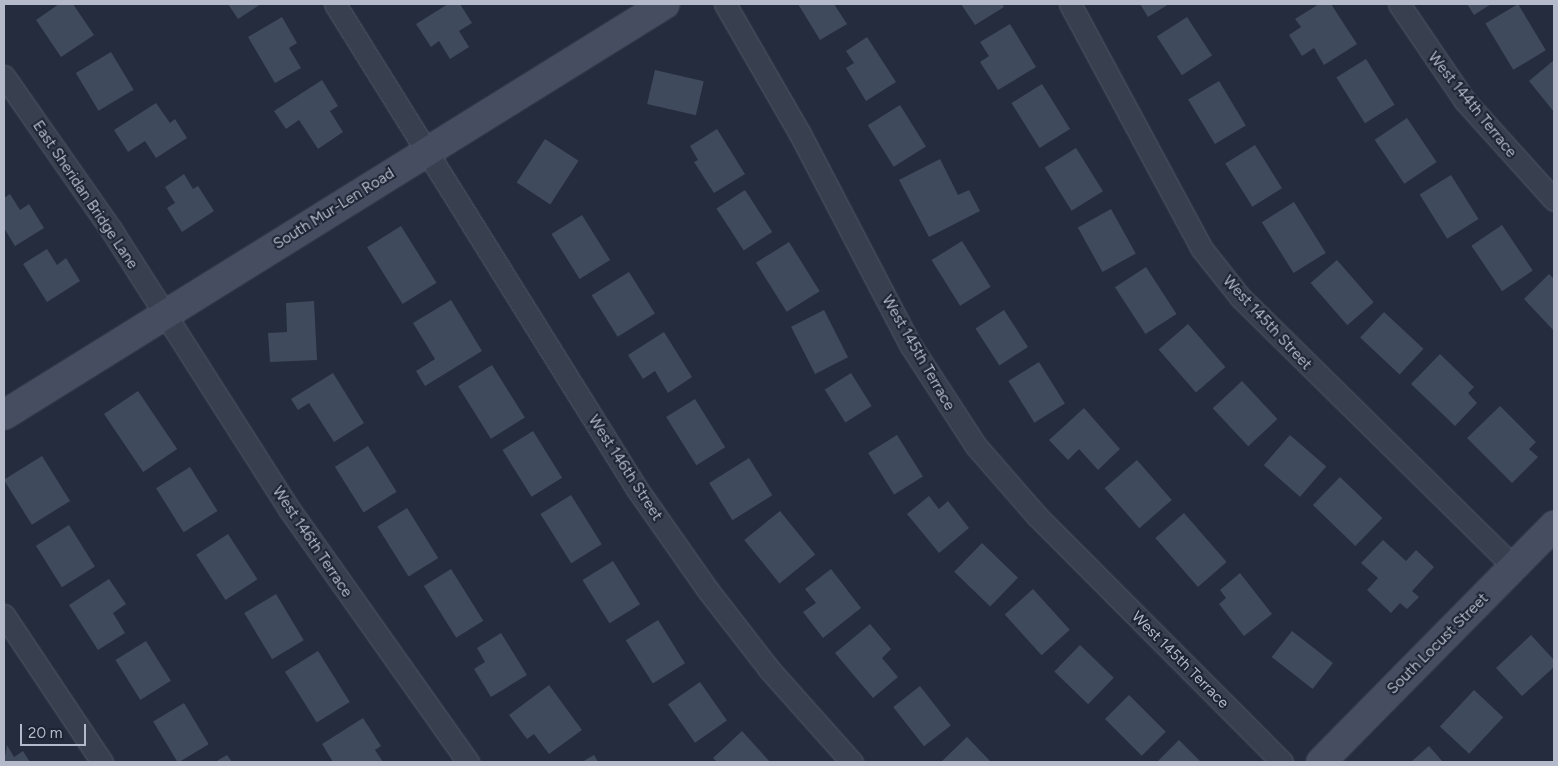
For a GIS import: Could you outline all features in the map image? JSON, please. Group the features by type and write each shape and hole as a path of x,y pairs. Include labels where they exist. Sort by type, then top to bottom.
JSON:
{"main road":[{"name":"South Mur-Len Road","path":"4,415 666,4"},
{"name":"South Locust Street","path":"1321,762 1554,526"}],"street":[{"name":"West 146th Street","path":"335,4 642,497 707,589 769,669 852,762"},
{"name":"West 145th Terrace","path":"726,4 800,134 911,346 976,446 1037,516 1282,762"},
{"name":"West 145th Street","path":"1070,4 1202,248 1240,297 1514,567"},
{"name":"West 144th Terrace","path":"1399,4 1465,100 1554,200"},
{"name":"East Sheridan Bridge Lane","path":"4,76 112,230 164,315"},
{"name":"West 146th Terrace","path":"164,315 289,509 468,762"},
{"path":"4,615 102,762"}],"building":[{"path":"59,4 73,4 94,35 61,57 36,20"},
{"path":"228,4 261,4 238,19"},
{"path":"448,4 460,4 472,23 459,31 469,47 450,59 439,41 431,47 416,24"},
{"path":"798,4 834,4 847,24 820,40"},
{"path":"961,4 1002,4 1004,7 975,25"},
{"path":"1140,4 1169,4 1148,17"},
{"path":"1319,4 1331,4 1357,44 1324,65 1314,48 1302,56 1289,35 1301,27 1295,19"},
{"path":"1467,4 1491,4 1474,15"},
{"path":"1518,4 1546,50 1513,70 1485,24"},
{"path":"282,17 297,43 289,48 301,68 275,83 248,37"},
{"path":"1187,17 1212,56 1182,75 1157,37"},
{"path":"1010,24 1036,67 998,90 980,62 989,56 980,42"},
{"path":"867,37 896,82 866,101 846,68 854,63 846,51"},
{"path":"111,52 134,90 99,111 76,73"},
{"path":"1366,59 1395,105 1365,123 1336,78"},
{"path":"1554,60 1554,112 1529,81"},
{"path":"655,70 704,81 696,115 647,104"},
{"path":"322,80 338,106 330,111 343,132 318,149 299,120 286,129 274,111"},
{"path":"1219,81 1246,126 1215,144 1188,100"},
{"path":"1042,84 1070,129 1040,148 1011,103"},
{"path":"156,103 170,123 175,119 187,138 156,158 145,141 128,152 114,130"},
{"path":"900,105 926,147 894,167 868,125"},
{"path":"1407,118 1437,162 1404,184 1375,140"},
{"path":"717,129 745,174 714,193 694,162 698,160 690,146"},
{"path":"545,139 579,161 550,204 517,183"},
{"path":"1255,145 1282,188 1252,207 1225,164"},
{"path":"1076,148 1103,191 1072,211 1045,168"},
{"path":"940,159 958,195 969,190 980,211 929,237 899,180"},
{"path":"184,174 193,189 198,186 214,211 182,232 167,208 175,203 165,187"},
{"path":"1451,175 1479,219 1447,239 1420,195"},
{"path":"745,190 772,232 744,250 716,209"},
{"path":"10,194 20,210 29,204 44,228 15,246 4,228 4,198"},
{"path":"1294,202 1326,253 1294,273 1262,222"},
{"path":"1111,209 1136,254 1102,272 1078,227"},
{"path":"582,215 610,260 580,279 551,234"},
{"path":"1502,225 1533,271 1502,291 1471,246"},
{"path":"401,226 437,283 403,304 367,247"},
{"path":"962,241 991,287 960,306 931,260"},
{"path":"789,242 820,291 787,312 756,263"},
{"path":"47,249 57,265 66,258 80,281 47,302 23,264"},
{"path":"1337,260 1374,302 1347,325 1311,283"},
{"path":"1146,267 1176,314 1145,334 1115,287"},
{"path":"629,272 655,314 618,337 592,295"},
{"path":"1549,274 1554,279 1554,331 1524,299"},
{"path":"451,300 482,351 425,386 416,371 435,359 413,323"},
{"path":"314,301 317,360 270,362 268,333 287,332 286,303"},
{"path":"824,310 848,357 815,374 791,327"},
{"path":"1004,310 1028,347 999,365 975,329"},
{"path":"1384,312 1423,349 1400,374 1360,338"},
{"path":"1188,324 1225,367 1196,393 1159,350"},
{"path":"664,332 692,377 668,393 655,371 643,379 628,355"},
{"path":"1440,354 1474,387 1468,393 1477,403 1455,426 1411,384"},
{"path":"1039,362 1065,404 1034,423 1008,381"},
{"path":"492,365 525,418 491,439 458,386"},
{"path":"333,373 364,423 334,442 309,403 298,410 291,399"},
{"path":"851,373 872,406 845,423 825,389"},
{"path":"1242,381 1277,419 1248,446 1213,408"},
{"path":"138,391 177,449 143,472 104,414"},
{"path":"695,399 725,447 696,465 666,417"},
{"path":"1500,406 1536,442 1529,449 1538,457 1512,483 1467,438"},
{"path":"1084,408 1120,449 1098,470 1079,449 1068,460 1049,440"},
{"path":"533,431 562,478 532,497 502,450"},
{"path":"897,435 923,477 894,495 868,453"},
{"path":"1290,435 1326,466 1300,497 1264,465"},
{"path":"368,446 397,492 364,512 335,467"},
{"path":"42,456 70,501 32,525 4,480"},
{"path":"749,458 772,495 732,520 709,483"},
{"path":"1137,460 1172,500 1139,528 1105,488"},
{"path":"190,467 218,511 184,532 156,488"},
{"path":"1340,477 1382,518 1355,546 1313,505"},
{"path":"571,495 602,544 571,563 540,514"},
{"path":"929,496 939,509 948,501 969,528 939,553 907,514"},
{"path":"407,508 438,558 409,577 377,527"},
{"path":"780,511 815,555 779,583 744,540"},
{"path":"1184,513 1227,562 1198,587 1155,538"},
{"path":"69,525 95,567 62,587 36,546"},
{"path":"228,534 257,579 226,600 196,555"},
{"path":"1383,540 1406,561 1416,550 1434,567 1412,591 1419,597 1407,609 1400,603 1391,613 1367,590 1378,578 1361,563"},
{"path":"982,543 1018,578 990,607 954,572"},
{"path":"613,561 640,604 609,623 582,580"},
{"path":"451,569 483,621 456,638 424,586"},
{"path":"831,569 861,608 823,638 803,612 816,603 805,589"},
{"path":"1240,573 1272,614 1244,636 1219,604 1226,598 1220,590"},
{"path":"109,579 126,604 113,613 125,633 98,650 69,605"},
{"path":"1033,589 1070,630 1042,655 1005,614"},
{"path":"276,594 304,640 272,659 244,613"},
{"path":"658,620 685,663 653,683 626,640"},
{"path":"870,624 891,649 882,658 898,677 873,698 835,653"},
{"path":"1292,631 1333,663 1313,689 1272,657"},
{"path":"501,633 527,675 491,697 474,669 485,662 477,648"},
{"path":"1531,635 1554,660 1554,667 1522,696 1496,668"},
{"path":"146,641 171,681 140,700 115,660"},
{"path":"1080,645 1114,678 1088,704 1054,672"},
{"path":"318,651 350,702 317,723 285,672"},
{"path":"700,682 727,721 695,743 668,704"},
{"path":"549,685 582,730 549,754 534,734 527,739 509,715"},
{"path":"920,686 951,725 924,746 893,707"},
{"path":"1474,690 1503,717 1469,754 1440,727"},
{"path":"1129,695 1166,732 1142,756 1105,719"},
{"path":"184,703 209,744 177,762 153,722"},
{"path":"363,718 381,746 375,750 383,762 333,762 322,744"},
{"path":"742,731 770,762 717,762 713,758"},
{"path":"967,737 991,762 941,762"},
{"path":"1179,740 1201,762 1157,762"},
{"path":"7,745 14,757 23,751 30,762 4,762"},
{"path":"1429,746 1443,762 1411,762"},
{"path":"227,755 232,762 215,762"},
{"path":"594,755 598,762 582,762"}]}
